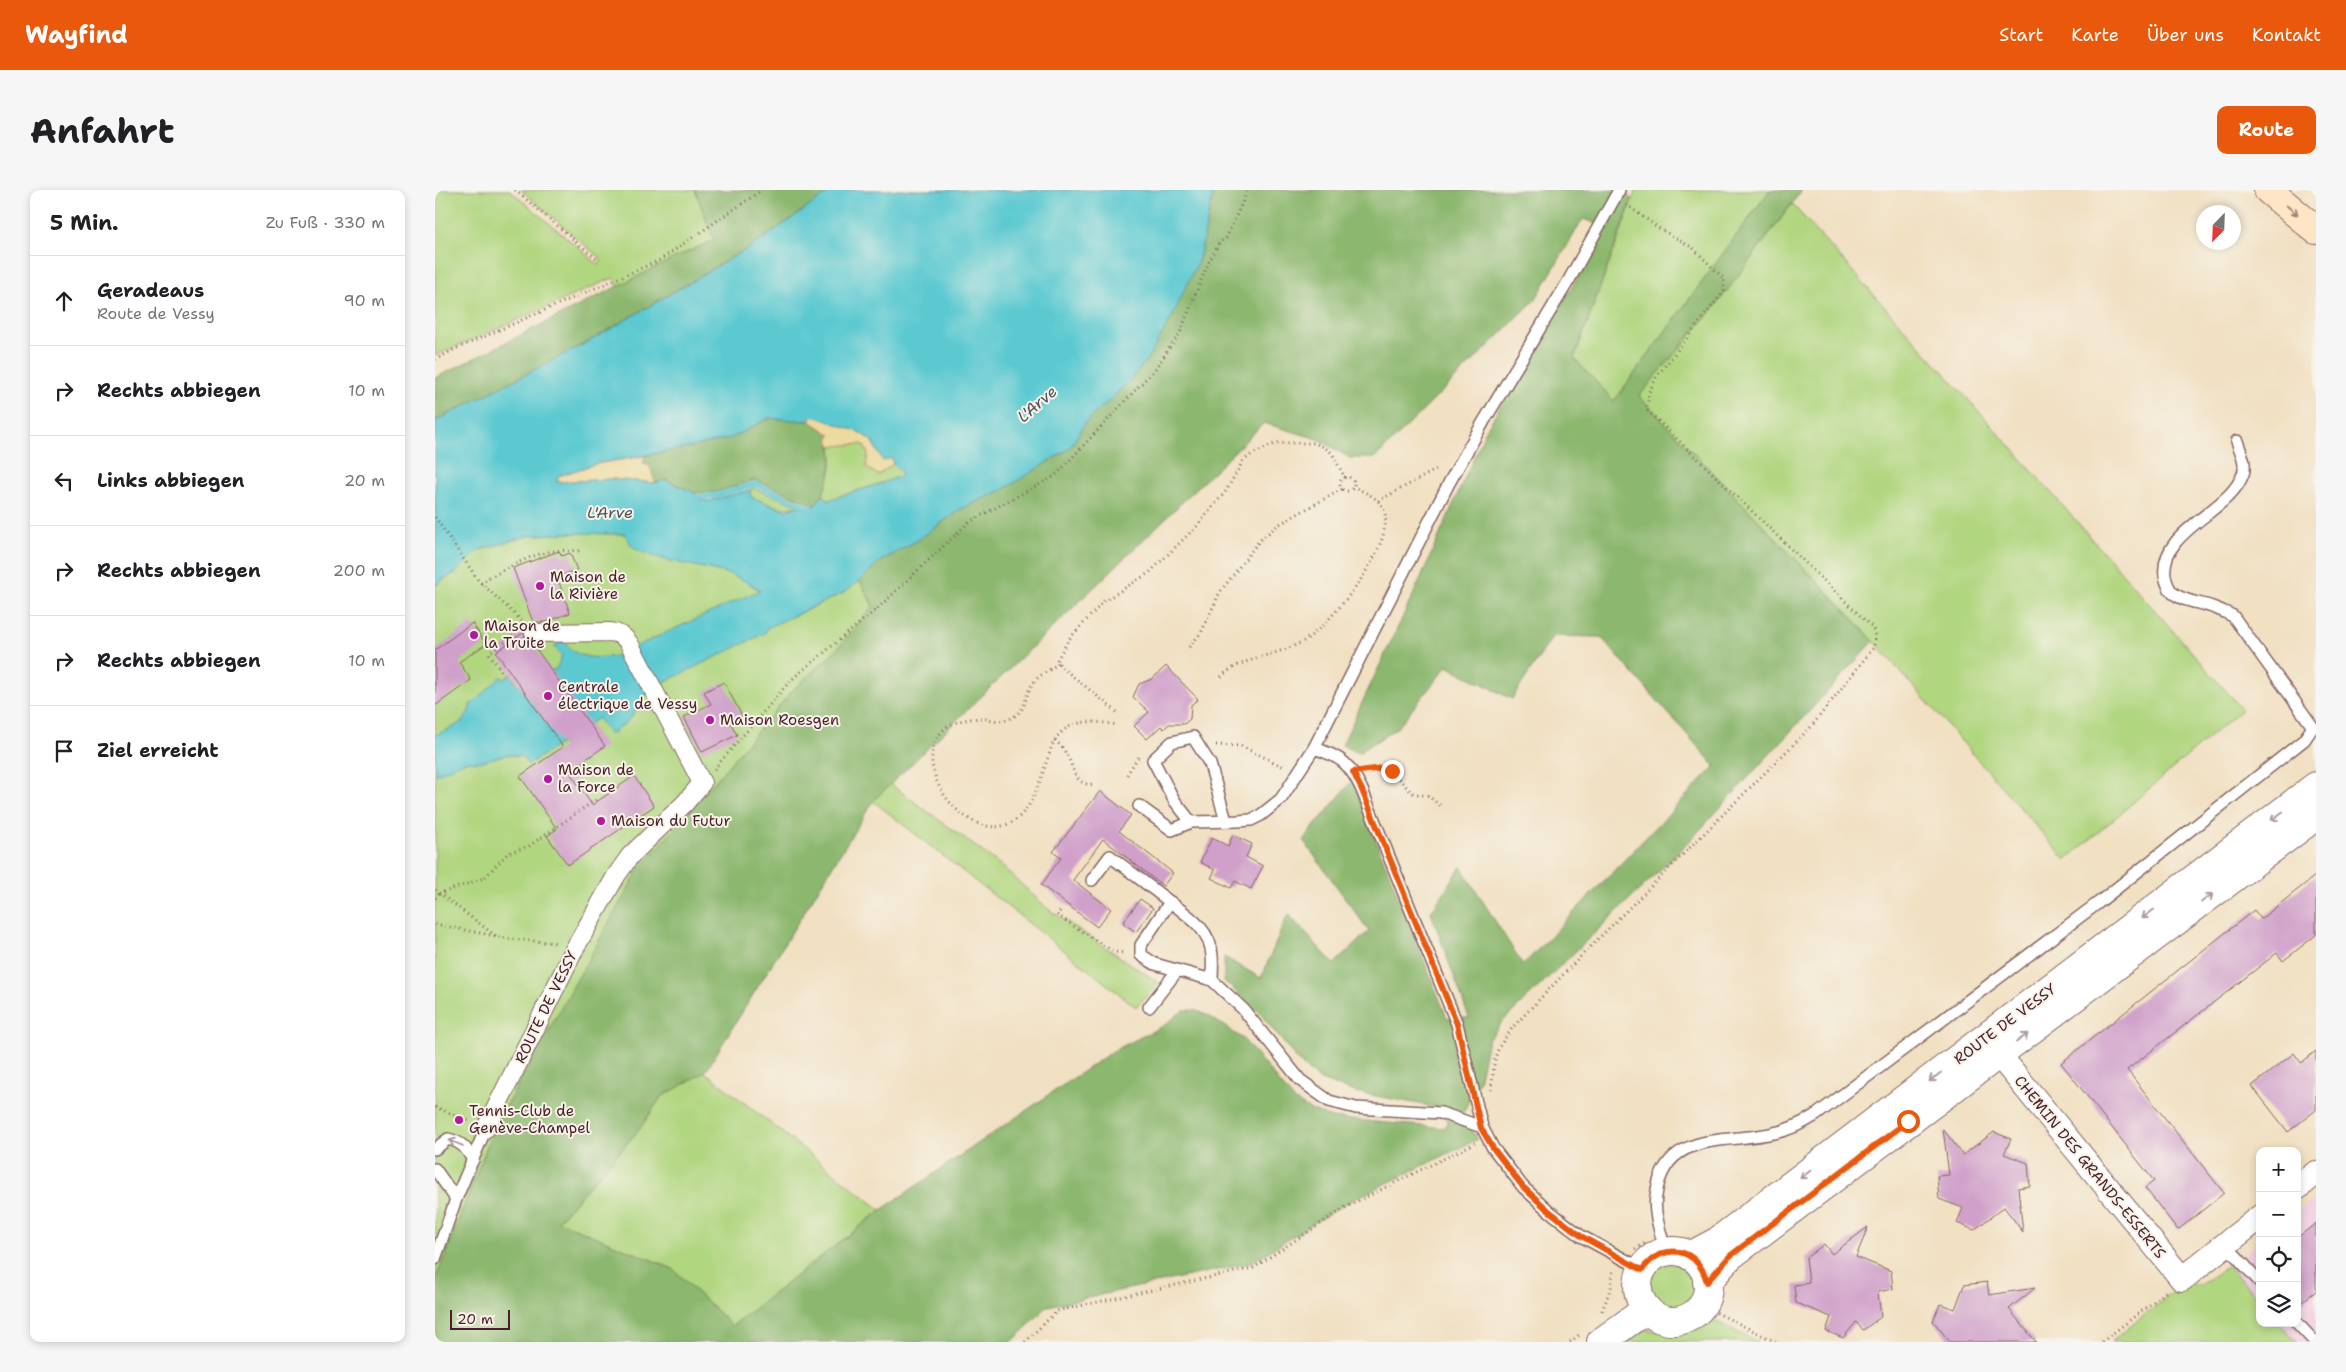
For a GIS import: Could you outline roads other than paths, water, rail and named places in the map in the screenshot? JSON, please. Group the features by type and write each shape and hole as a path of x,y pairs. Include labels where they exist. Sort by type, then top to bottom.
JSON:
{"main road":[{"path":"2268,190 2316,230"}],"street":[{"name":"ROUTE DE VESSY","path":"486,1128 575,948 623,865 685,803 702,783 625,638 615,633 530,630"},
{"name":"ROUTE DE VESSY","path":"1705,1294 1730,1256 2316,786"},
{"name":"ROUTE DE VESSY","path":"1678,1254 1718,1241 2316,816"},
{"name":"CHEMIN DES GRANDS-ESSERTS","path":"1993,1046 2182,1279 2225,1244"},
{"path":"2301,1185 2316,1173"},
{"path":"2225,1244 2256,1220"},
{"path":"1678,1254 1705,1272 1705,1294 1688,1318 1671,1321 1653,1315 1647,1309 1639,1294 1638,1286 1642,1270 1648,1262 1678,1254"},
{"path":"1593,1331 1647,1309"}],"lane":[{"path":"1139,806 1172,830 1191,822 1251,820 1261,815 1281,799 1314,748 1467,450 1617,193"},
{"path":"1678,1254 1657,1216 1656,1196 1662,1173 1678,1154 1689,1145 1774,1134 1796,1127 1816,1115 2098,904 2304,740 2313,727 2233,616 2213,607 2183,599 2171,592 2165,578 2165,563 2171,550 2181,537 2236,488 2244,473 2237,441"},
{"path":"1191,822 1174,800 1153,760 1172,742 1193,737 1210,764 1226,821"},
{"path":"1314,748 1339,758 1353,772 1362,790 1457,1024 1484,1132 1512,1173 1548,1210 1581,1236 1642,1270"},
{"path":"1092,880 1110,856 1195,921 1205,934 1212,952 1212,980"},
{"path":"1170,902 1139,948 1141,955 1148,961 1212,980 1243,1009 1300,1080 1329,1101 1356,1108 1441,1113 1484,1132"},
{"path":"1149,1007 1177,971"},
{"name":"ROUTE DE VESSY","path":"435,1259 456,1199 486,1128"},
{"path":"435,1149 448,1139 457,1141 466,1148 473,1160"},
{"path":"435,1169 456,1199"},
{"path":"2225,1244 2256,1278"},
{"path":"2301,1327 2315,1342"}],"water":[{"name":"L'Arve","path":"832,190 1214,190 1199,259 1171,319 1146,361 1128,383 1085,423 1070,448 1006,488 959,510 918,540 879,562 860,581 843,593 767,628 765,633 658,685 647,694 629,720 610,735 598,718 528,765 522,756 506,755 479,762 466,761 435,775 435,735 463,721 467,716 470,704 474,703 501,676 503,680 510,674 518,686 557,668 562,655 554,647 563,641 574,651 586,656 615,656 760,590 730,575 666,560 634,548 625,534 564,533 527,536 479,550 457,572 435,586 435,421 588,342 757,243","holes":["814,416 859,432 871,440 883,461 892,458 893,464 902,472 900,476 829,500 823,495 815,505 805,509 799,506 786,510 751,497 750,490 710,501 698,500 695,493 666,480 655,483 612,479 557,482 558,476 595,464 692,447 731,438 769,418 806,421"]}],"waterway":[{"path":"697,497 715,496 755,484 809,507"}],"place":[{"name":"Maison de la Rivière","path":"540,586"},
{"name":"Maison de la Truite","path":"474,635"},
{"name":"Centrale électrique de Vessy","path":"548,696"},
{"name":"Maison Roesgen","path":"710,720"},
{"name":"Maison de la Force","path":"548,779"},
{"name":"Maison du Futur","path":"601,821"},
{"name":"Tennis-Club de Genève-Champel","path":"459,1120"}]}
